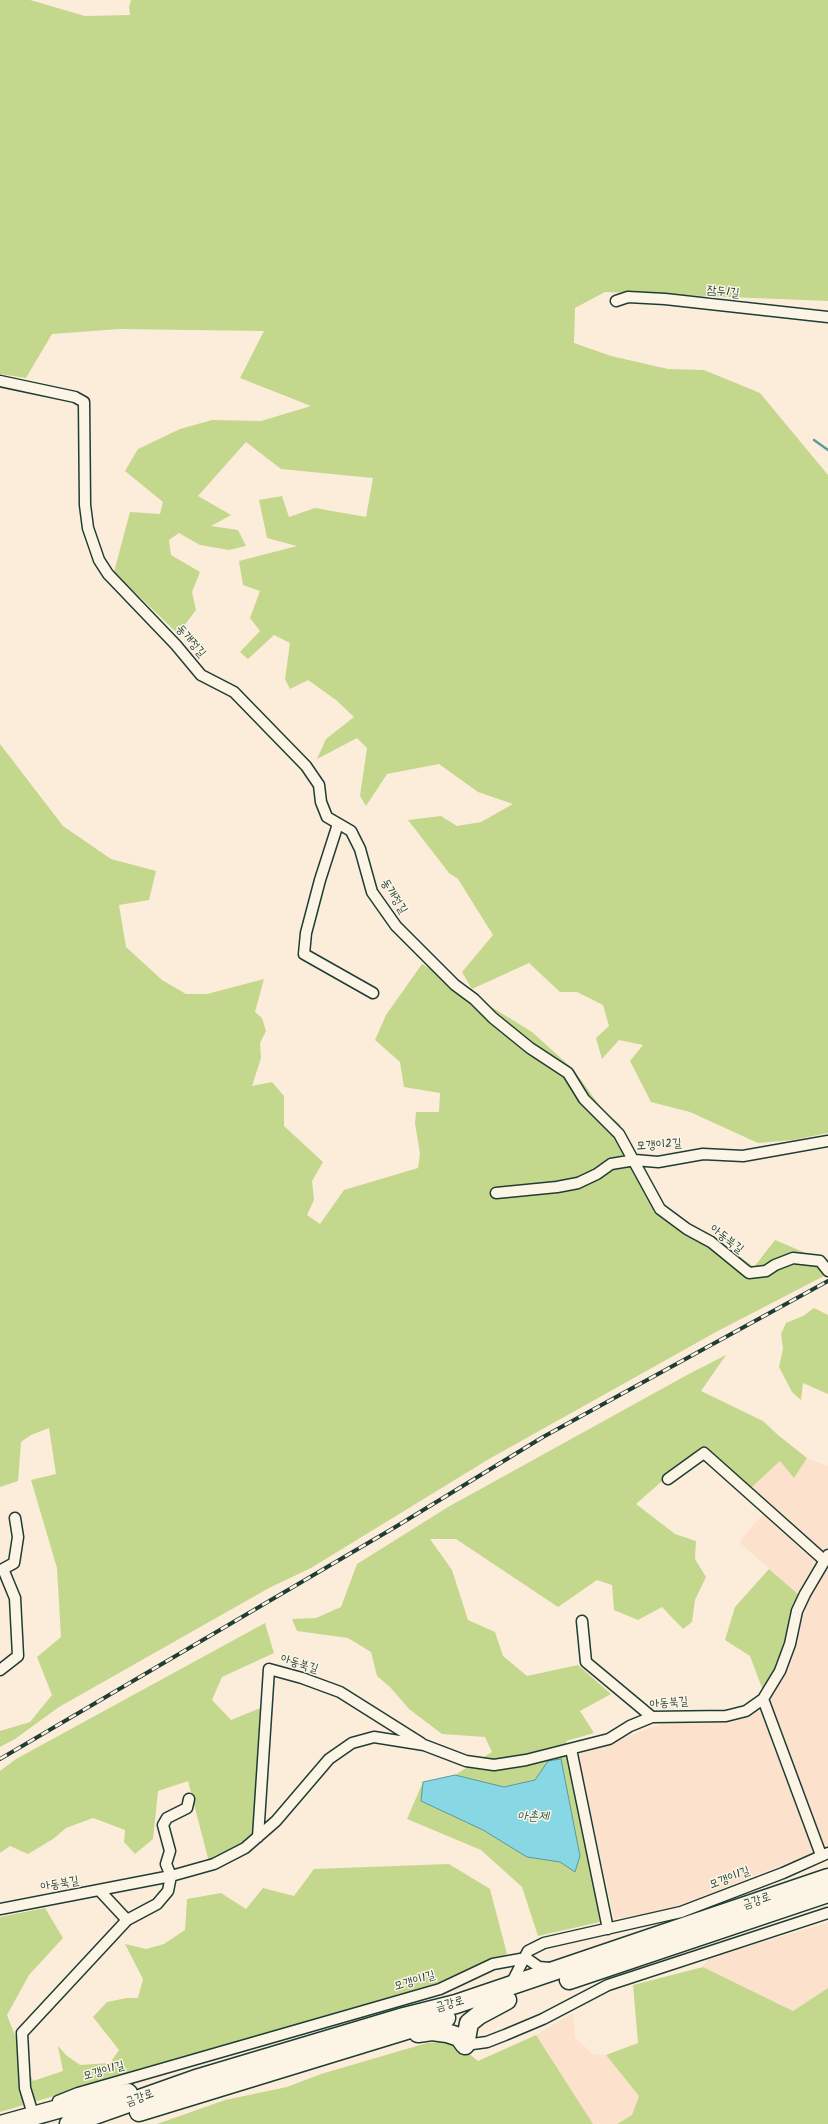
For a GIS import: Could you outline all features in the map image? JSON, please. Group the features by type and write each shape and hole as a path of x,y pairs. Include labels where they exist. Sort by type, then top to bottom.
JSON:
{"highway":[{"name":"금강로","path":"100,2124 197,2086 400,2018 508,1993 561,1969 828,1878"},
{"name":"금강로","path":"69,2124 197,2086 393,2035 508,1993 828,1893"},
{"path":"465,2045 469,2023 508,1993"},
{"path":"393,2035 440,2032 459,2037 465,2045"},
{"path":"4,2124 69,2106 197,2086"},
{"path":"132,2124 197,2086"}],"street":[{"name":"잠두1길","path":"616,301 628,297 665,299 828,317"},
{"name":"동개정길","path":"0,381 75,397 84,402 85,505 88,528 99,560 108,574 176,644 201,675 234,692 306,766 319,785 321,802 327,817 351,832 360,849 372,892 384,911 400,930 455,985 474,999 493,1018 530,1048 568,1072 584,1099 619,1134 635,1160"},
{"path":"338,824 320,880 306,933 304,954 373,993"},
{"name":"모갱이2길","path":"496,1193 557,1187 578,1183 597,1174 611,1164 635,1160 658,1162 703,1154 743,1156 828,1141"},
{"name":"아동북길","path":"635,1160 660,1209 687,1229 711,1242 749,1273 766,1271 775,1265 793,1258 820,1261 828,1271"},
{"path":"668,1479 704,1453 826,1558"},
{"path":"0,1670 18,1656 15,1598 3,1569 14,1563 18,1537 15,1518"},
{"name":"아동북길","path":"258,1836 269,1669 302,1678 340,1692 424,1745 466,1761 494,1765 526,1760 609,1739 630,1726 652,1717 726,1716 746,1711 763,1699 780,1671 787,1655 797,1611 826,1558"},
{"path":"582,1621 586,1662 652,1717"},
{"path":"763,1699 824,1854"},
{"name":"아동북길","path":"0,1909 100,1891 171,1876 214,1864 245,1848 276,1821 329,1759 352,1743 374,1737 424,1745"},
{"path":"571,1749 608,1929"},
{"path":"32,2111 25,2088 22,2033 127,1920 157,1904 168,1891 171,1876 166,1864 170,1850 163,1825 167,1818 186,1808 189,1799"},
{"name":"모갱이1길","path":"0,2120 32,2111 78,2093 440,1988 493,1964 526,1958 528,1951 544,1943 681,1912 784,1873 824,1854"},
{"path":"100,1891 127,1920"},
{"path":"465,2045 487,2042 505,2035 543,2019 608,1985 828,1913"},
{"path":"508,1993 526,1958 539,1967 561,1969"}],"shaded area":[{"path":"807,1458 828,1466 828,1547 798,1594 739,1542 764,1513 744,1495 780,1461 794,1478"},
{"path":"828,1565 828,1847 667,1910 614,1919 578,1755 664,1723 760,1711 792,1660 798,1639 799,1620 814,1588"},
{"path":"828,1923 828,1988 793,2011 703,1967 709,1957"},
{"path":"573,2013 575,2038 593,2054 606,2055 639,2096 632,2115 617,2124 593,2124 536,2035"}],"green space":[{"path":"0,0 30,0 85,16 130,15 129,7 131,0 828,0 828,301 605,292 575,308 574,343 611,356 668,369 704,370 760,393 828,475 828,1133 793,1140 758,1143 690,1112 651,1102 630,1061 643,1045 619,1040 602,1059 596,1038 609,1026 603,1005 577,992 560,992 529,963 472,989 462,972 493,935 458,879 449,873 408,820 441,816 457,826 481,822 513,804 478,792 439,764 387,774 366,806 360,796 367,748 357,738 317,759 326,739 354,717 336,700 308,680 290,689 285,679 290,643 274,635 248,659 240,652 260,631 250,618 260,591 243,585 239,561 297,546 267,538 259,500 282,496 289,517 315,508 366,517 373,478 281,469 246,442 198,496 231,515 211,526 238,530 246,546 229,550 200,545 179,533 169,540 171,555 200,572 192,592 196,610 178,634 114,572 130,512 160,514 163,502 125,471 138,449 180,429 212,420 261,421 311,406 240,378 264,331 119,329 52,334 26,378 0,374"},
{"path":"0,744 63,826 111,859 156,871 149,900 119,905 126,947 162,980 186,994 207,994 264,979 255,1012 262,1018 266,1031 260,1043 261,1058 252,1086 272,1082 284,1096 284,1126 323,1162 312,1181 314,1200 307,1215 320,1224 344,1190 418,1168 420,1154 415,1123 416,1112 439,1112 440,1093 404,1087 400,1062 375,1040 386,1015 422,964 532,1032 573,1069 605,1113 620,1124 626,1155 677,1226 704,1231 754,1267 775,1240 827,1262 824,1276 716,1332 489,1459 311,1568 269,1588 59,1707 15,1739 0,1747 0,1731 30,1722 52,1695 37,1657 61,1637 57,1568 31,1480 56,1474 49,1428 31,1435 21,1442 18,1481 0,1487"},
{"path":"814,1308 828,1315 828,1394 803,1383 801,1400 792,1392 779,1367 783,1349 781,1334 786,1323 803,1316"},
{"path":"726,1355 701,1391 763,1421 807,1458 794,1478 780,1461 751,1488 702,1446 636,1504 675,1534 696,1541 695,1559 706,1577 695,1600 692,1622 683,1629 662,1607 638,1620 614,1610 612,1585 597,1580 558,1607 456,1539 430,1539 452,1570 468,1620 495,1632 503,1656 527,1676 578,1665 611,1694 580,1711 594,1733 566,1741 600,1922 538,1936 522,1887 481,1850 407,1819 423,1782 455,1775 492,1752 485,1737 442,1734 409,1709 390,1687 377,1676 371,1652 348,1638 297,1631 292,1619 316,1618 341,1607 357,1564 448,1507"},
{"path":"769,1569 798,1594 788,1635 775,1674 762,1688 750,1656 725,1640 735,1607"},
{"path":"265,1623 274,1653 222,1677 212,1700 231,1720 263,1707 253,1841 209,1862 188,1781 158,1791 153,1839 135,1854 124,1842 125,1830 93,1818 66,1828 53,1839 28,1854 10,1846 0,1853 0,1771 16,1759"},
{"path":"449,1864 490,1889 507,1954 434,1984 0,2112 0,1917 45,1908 63,1938 29,1975 7,2015 33,2081 63,2071 58,2046 66,2055 80,2065 110,2063 119,2050 93,2017 107,2002 127,1998 138,1998 143,1979 125,1944 146,1949 164,1944 185,1930 187,1899 221,1893 246,1909 263,1888 294,1896 314,1869"},
{"path":"703,1967 793,2011 828,1988 828,2124 617,2124 632,2115 639,2096 606,2055 638,2043 633,1985"},
{"path":"536,2035 593,2124 157,2124 225,2100 287,2087 321,2074 427,2043 453,2041 478,2061"}],"water":[{"name":"아촌제","path":"561,1759 580,1856 575,1872 560,1862 527,1857 483,1830 421,1801 423,1782 455,1775 504,1787 535,1780 548,1761"}],"waterway":[{"path":"814,440 828,450"}],"railway":[{"path":"0,1759 397,1526 543,1437 828,1281"}]}
